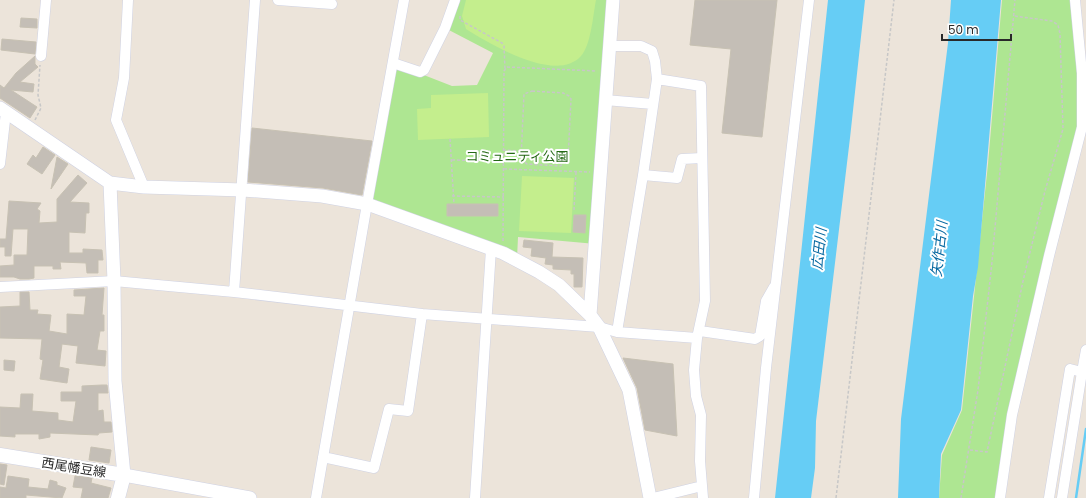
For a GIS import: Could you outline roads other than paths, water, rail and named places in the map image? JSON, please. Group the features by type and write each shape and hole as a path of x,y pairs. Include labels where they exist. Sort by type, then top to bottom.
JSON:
{"main road":[{"name":"西尾幡豆線","path":"0,455 124,475 118,498"}],"street":[{"path":"41,56 46,0"},
{"path":"128,0 124,78 116,120 144,187"},
{"path":"234,292 243,190 247,103 255,0"},
{"path":"278,0 332,4"},
{"path":"316,498 404,0"},
{"path":"393,63 420,72 424,70 445,28 455,0"},
{"path":"590,315 613,0"},
{"path":"754,498 766,368 809,0"},
{"path":"1072,0 1076,13"},
{"path":"1000,498 1012,415 1049,256 1082,127 1082,73 1075,0"},
{"path":"1076,13 1081,8 1082,0"},
{"path":"609,46 641,46 652,51 657,79 617,332"},
{"path":"657,79 701,86 705,301 694,370 696,396 701,414 700,461 703,498"},
{"path":"605,100 653,104"},
{"path":"3,110 110,183 144,187 243,190 322,196 367,204 497,251 539,272 559,285 590,315 599,327 628,390 652,498 702,486"},
{"path":"0,164 3,110"},
{"path":"643,175 677,178 682,159 702,158"},
{"path":"110,183 114,281 115,381 124,475 250,498"},
{"path":"475,498 486,318 497,251"},
{"path":"0,287 114,281 234,292 422,314 599,327 617,332 699,334 755,339 760,336 766,300 776,284"},
{"path":"323,457 374,468 389,409 408,411 422,314"},
{"path":"1062,498 1084,373 1086,350"},
{"path":"1049,498 1070,369 1084,373"}],"water":[{"name":"広田川","path":"828,0 865,0 816,421 815,468 811,498 775,498"},
{"name":"矢作古川","path":"951,0 1001,0 978,267 973,296 961,410 941,454 939,498 898,498 901,419 948,43"}],"waterway":[{"path":"1076,498 1086,429"}],"park label":[{"name":"コミュニティ公園","path":"517,156"}]}
